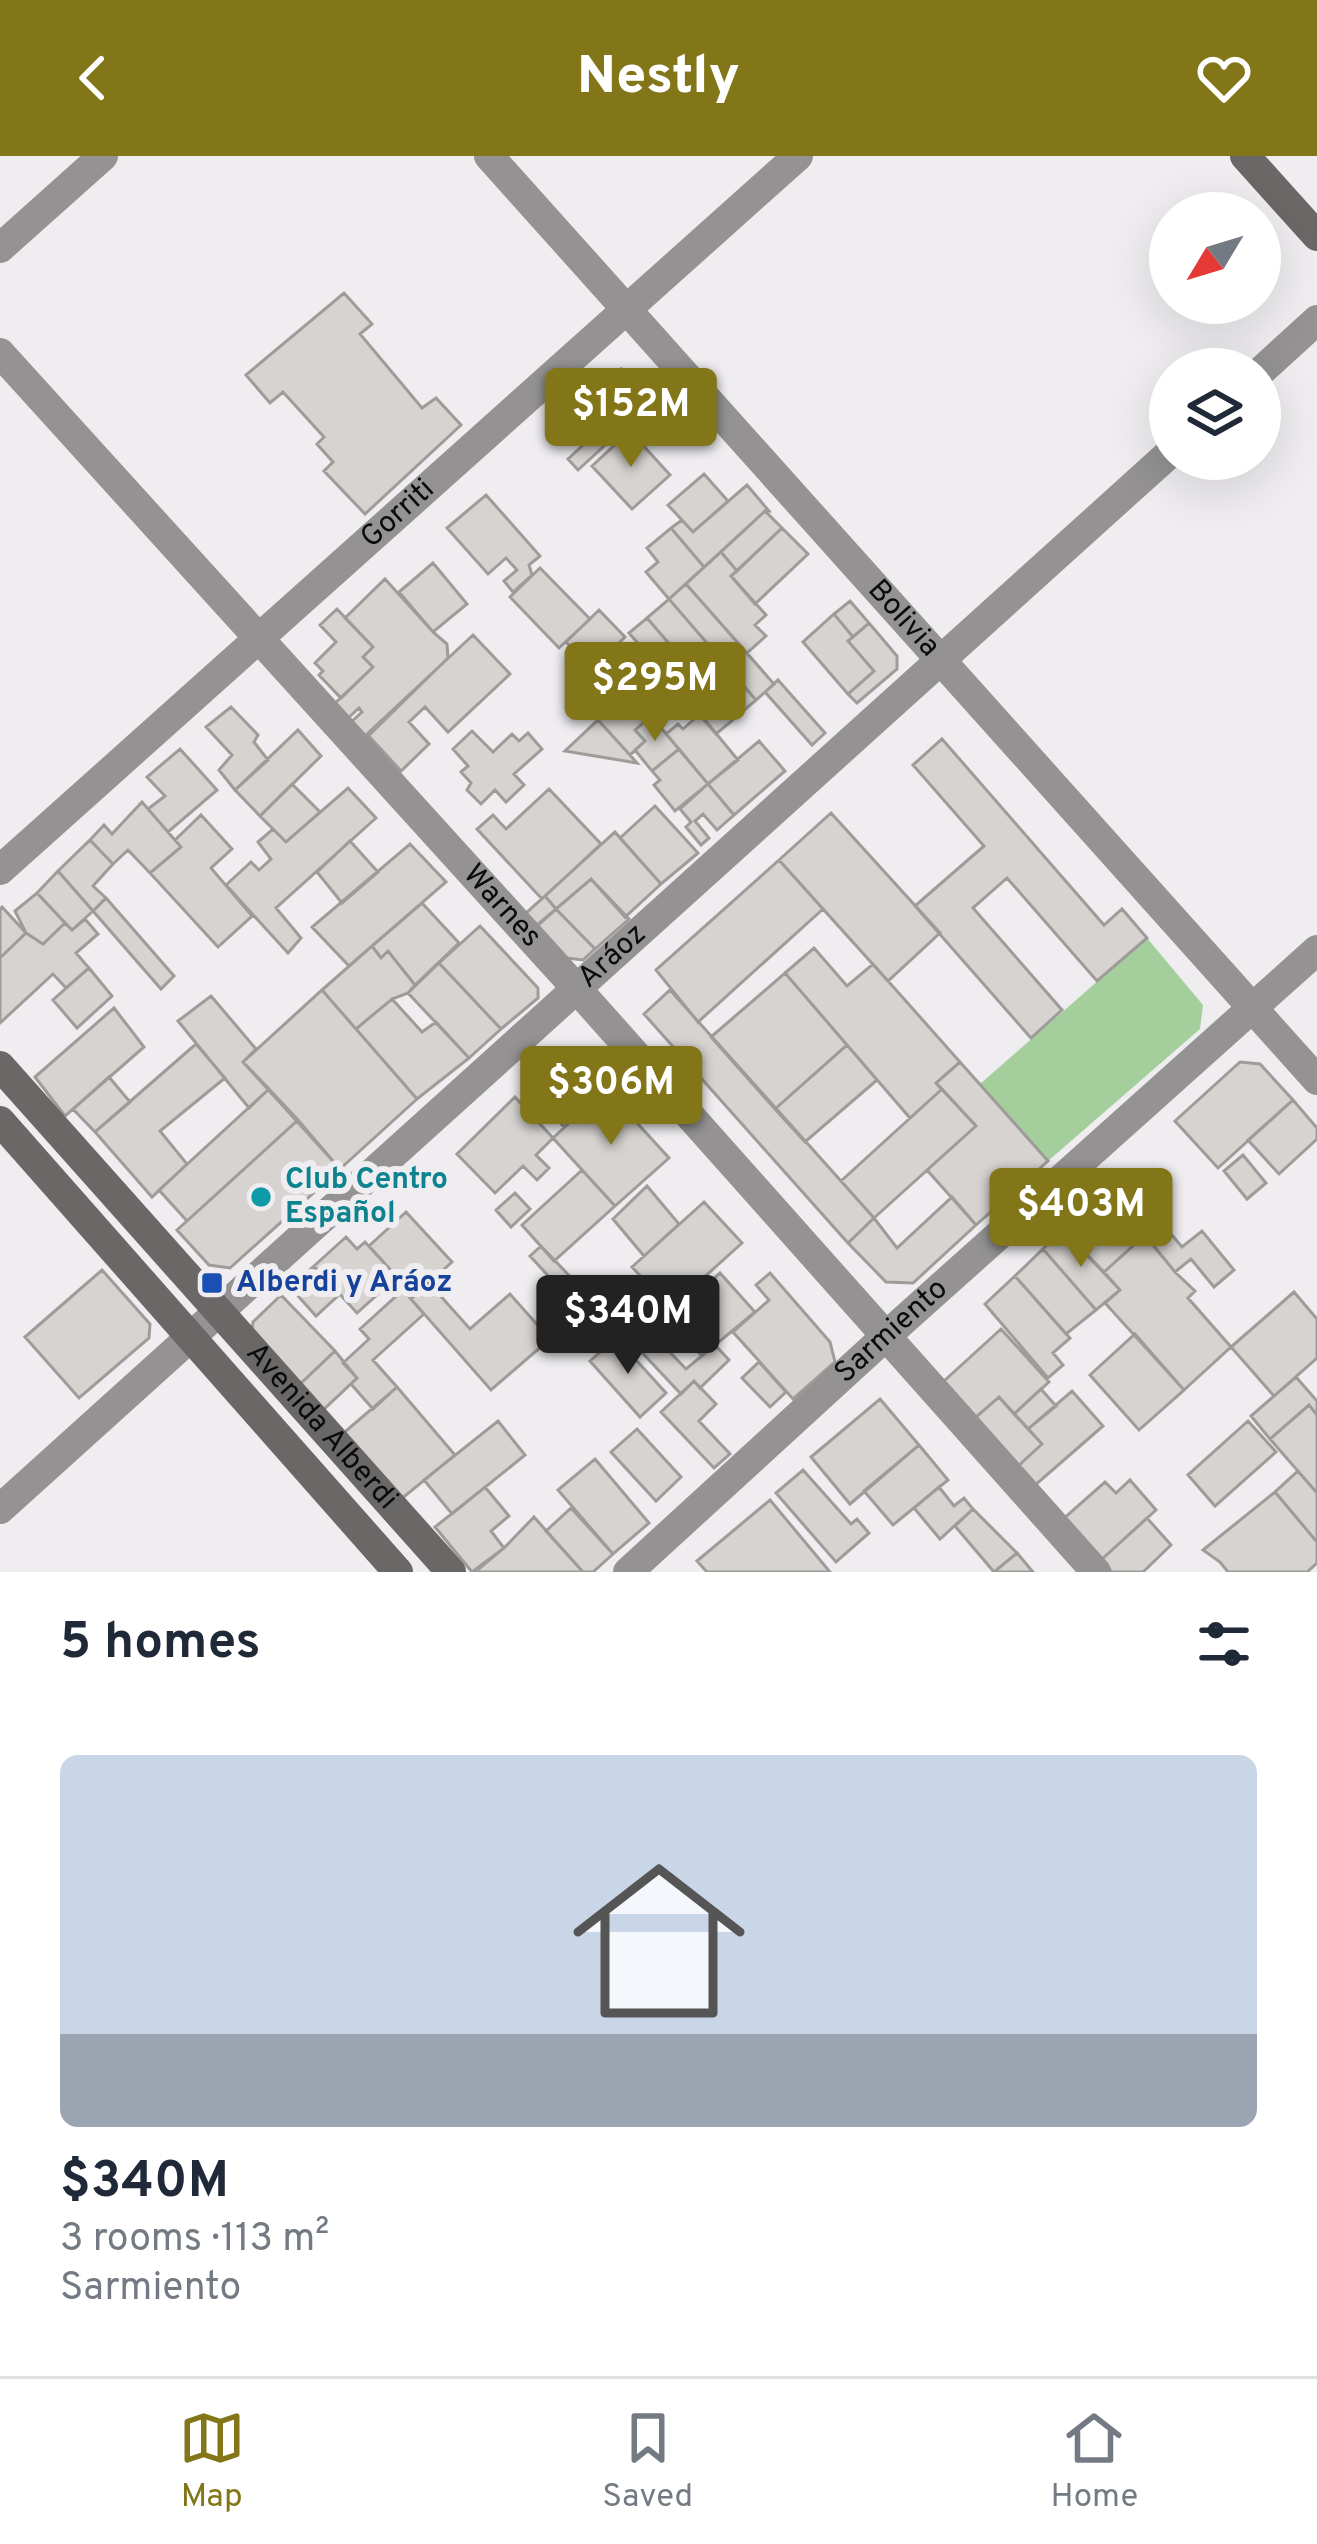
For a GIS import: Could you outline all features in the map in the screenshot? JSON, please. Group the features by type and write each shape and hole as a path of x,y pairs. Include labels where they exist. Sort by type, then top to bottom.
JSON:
{"main road":[{"path":"1245,156 1317,236"},
{"name":"Avenida Alberdi","path":"0,1066 451,1572"},
{"name":"Avenida Alberdi","path":"0,1121 398,1572"}],"street":[{"path":"0,248 103,156"},
{"name":"Bolivia","path":"489,156 1317,1080"},
{"name":"Gorriti","path":"0,870 798,156"},
{"path":"1281,353 1317,320"},
{"name":"Warnes","path":"0,353 578,989 1096,1572"},
{"name":"Aráoz","path":"0,1509 1149,472"},
{"name":"Sarmiento","path":"628,1572 1317,950"}],"green space":[{"path":"1147,938 1203,1005 1200,1029 1048,1161 980,1084"}],"building":[{"path":"344,293 372,324 360,334 422,408 436,398 461,425 365,514 324,471 333,462 317,444 324,437 283,392 270,403 246,375"},
{"path":"621,369 651,403 578,470 568,459 595,434 574,412"},
{"path":"630,431 670,475 632,509 592,466"},
{"path":"704,474 728,501 693,532 668,505"},
{"path":"747,485 769,511 704,567 671,528 682,520 693,532"},
{"path":"486,495 540,556 529,565 532,575 513,592 504,581 517,570 506,558 488,574 447,528"},
{"path":"765,511 782,528 737,571 721,552"},
{"path":"671,528 704,567 669,599 646,572 658,562 647,548"},
{"path":"782,528 808,554 755,604 731,576"},
{"path":"721,552 737,571 731,576 766,615 755,625 766,636 747,653 686,584"},
{"path":"433,563 467,604 433,632 399,592"},
{"path":"540,568 590,619 559,648 510,597"},
{"path":"385,579 447,644 448,658 365,739 350,723 362,712 359,708 346,720 332,706 373,667 363,657 373,647 345,618"},
{"path":"686,584 774,684 756,700 669,599"},
{"path":"669,599 756,700 734,719 647,618"},
{"path":"850,601 869,623 853,637 834,614"},
{"path":"337,609 373,647 363,657 373,667 341,698 319,675 323,671 315,663 336,642 320,625"},
{"path":"599,610 625,637 592,669 566,642"},
{"path":"834,614 853,637 848,641 874,671 848,694 803,642"},
{"path":"647,618 734,719 716,734 629,633"},
{"path":"869,623 897,656 897,669 857,703 848,694 874,671 848,641"},
{"path":"473,635 510,674 448,732 425,707 409,722 429,744 401,771 367,734"},
{"path":"588,671 598,682 610,671 651,716 635,730 645,741 630,755 569,688"},
{"path":"778,680 825,733 812,745 765,692"},
{"path":"231,707 258,735 254,742 268,760 235,790 219,770 232,755 206,727"},
{"path":"700,714 738,760 708,784 666,734 678,724 683,729"},
{"path":"651,716 679,749 652,771 635,750 645,741 635,730"},
{"path":"598,720 630,755 637,763 565,751"},
{"path":"298,730 321,756 260,816 235,790"},
{"path":"472,731 493,752 512,734 519,741 528,733 542,749 514,774 524,785 506,802 495,790 481,804 467,790 471,783 461,772 468,766 453,749"},
{"path":"942,739 1104,925 1122,909 1147,938 1097,981 1007,878 973,908 1062,1010 1031,1038 915,906 984,846 913,765"},
{"path":"759,741 785,771 734,815 708,784"},
{"path":"180,749 217,790 168,832 148,809 165,796 147,777"},
{"path":"679,749 708,784 675,811 654,785 660,780 652,771"},
{"path":"292,784 320,812 286,842 260,816"},
{"path":"708,784 734,815 717,830 703,814 695,821 709,838 701,845 686,827 691,822 680,809"},
{"path":"348,788 376,818 276,908 301,938 288,953 226,885 251,862 259,870 271,859 258,842 273,829 286,842"},
{"path":"549,789 601,844 542,899 477,829 493,815 506,829"},
{"path":"142,802 181,847 150,873 128,850 113,864 90,840 104,825 112,834"},
{"path":"655,806 698,853 661,884 620,838"},
{"path":"831,813 940,933 888,981 779,860"},
{"path":"201,815 232,849 211,868 252,916 218,947 150,873 181,847 175,840"},
{"path":"615,832 661,884 625,917 591,879 556,909 545,896"},
{"path":"90,840 113,864 93,886 106,898 93,911 58,871"},
{"path":"350,841 378,872 342,903 317,872"},
{"path":"410,844 446,882 349,966 312,927"},
{"path":"779,860 823,909 698,1022 656,970"},
{"path":"58,871 93,911 72,930 37,893"},
{"path":"591,879 629,919 595,949 556,909"},
{"path":"37,893 65,923 43,944 26,933 15,911"},
{"path":"545,896 556,909 535,928 524,915"},
{"path":"106,898 174,976 161,989 93,911"},
{"path":"422,903 459,943 415,985 388,951 381,958 372,946"},
{"path":"0,909 26,933 0,958"},
{"path":"556,909 595,949 583,960 567,958 537,925"},
{"path":"85,919 98,934 76,953 89,968 66,988 53,974 0,1023 0,958 26,933 43,944 65,923 72,930"},
{"path":"480,926 538,988 538,998 501,1029 439,963"},
{"path":"372,946 381,958 388,951 415,985 356,1029 322,990"},
{"path":"814,948 847,986 873,964 960,1062 936,1083 942,1089 910,1118 785,973"},
{"path":"439,963 501,1029 469,1058 408,993"},
{"path":"89,968 112,996 77,1028 53,1000"},
{"path":"785,973 847,1045 775,1109 711,1037"},
{"path":"322,990 417,1099 340,1169 243,1062"},
{"path":"670,990 874,1218 848,1243 644,1014"},
{"path":"211,996 256,1049 243,1062 269,1089 249,1108 178,1021"},
{"path":"392,999 422,1032 436,1022 469,1058 417,1099 356,1029"},
{"path":"114,1008 144,1047 65,1116 35,1077"},
{"path":"196,1044 225,1078 160,1131 187,1164 152,1197 95,1132"},
{"path":"847,1045 877,1080 805,1142 775,1109"},
{"path":"579,1057 606,1089 564,1127 530,1090 566,1058"},
{"path":"960,1062 1048,1161 976,1225 927,1170 976,1126 936,1083"},
{"path":"1240,1062 1260,1064 1293,1100 1218,1168 1175,1121"},
{"path":"109,1077 130,1102 95,1132 73,1109"},
{"path":"269,1089 298,1120 187,1221 159,1190"},
{"path":"606,1089 669,1158 615,1206 553,1138"},
{"path":"942,1089 976,1126 874,1218 841,1181"},
{"path":"515,1097 553,1138 536,1155 549,1168 537,1180 523,1166 495,1193 457,1154"},
{"path":"1293,1100 1317,1128 1317,1139 1279,1174 1248,1140"},
{"name":"Club Centro Español","path":"298,1120 340,1169 230,1268 209,1265 177,1230"},
{"path":"1243,1155 1266,1183 1247,1199 1224,1171"},
{"path":"582,1170 615,1206 554,1261 522,1225"},
{"path":"647,1186 679,1224 644,1256 613,1219"},
{"path":"1107,1190 1145,1235 1104,1272 1062,1229"},
{"path":"1135,1191 1182,1247 1202,1231 1234,1270 1214,1287 1191,1259 1175,1272 1119,1204"},
{"path":"515,1193 530,1209 511,1227 496,1210"},
{"path":"952,1197 976,1225 913,1283 886,1282 848,1243 874,1218 897,1248"},
{"path":"704,1202 742,1243 670,1308 632,1267"},
{"path":"406,1212 452,1262 411,1299 369,1246"},
{"path":"1062,1229 1120,1290 1096,1310 1043,1249"},
{"path":"1145,1235 1195,1291 1188,1298 1231,1347 1184,1390 1105,1303 1120,1290 1104,1272"},
{"path":"346,1237 357,1249 365,1242 397,1277 357,1313 314,1266"},
{"path":"541,1246 600,1308 588,1319 530,1256"},
{"path":"1043,1249 1096,1310 1066,1334 1015,1276"},
{"path":"314,1266 340,1294 316,1316 290,1287"},
{"path":"102,1270 150,1324 149,1338 79,1398 25,1337"},
{"path":"720,1273 755,1312 702,1356 669,1320"},
{"path":"770,1273 830,1342 835,1362 793,1399 733,1332 769,1300 756,1285"},
{"path":"1015,1276 1070,1338 1053,1353 1063,1365 1048,1378 985,1304"},
{"path":"429,1283 470,1329 510,1294 550,1339 491,1390 411,1299"},
{"path":"403,1290 424,1314 373,1360 397,1387 373,1409 351,1384 357,1378 343,1363 369,1339 360,1329"},
{"path":"1294,1292 1317,1319 1317,1358 1274,1396 1231,1347"},
{"path":"281,1295 335,1351 295,1389 250,1343 253,1322"},
{"path":"629,1319 640,1330 645,1326 686,1369 715,1345 729,1360 700,1388 694,1381 681,1394 619,1328"},
{"path":"1001,1329 1049,1382 1014,1414 999,1397 976,1417 944,1381"},
{"path":"1135,1334 1184,1390 1139,1430 1090,1375"},
{"path":"616,1338 666,1393 640,1417 590,1361"},
{"path":"335,1351 357,1378 321,1412 295,1389"},
{"path":"759,1362 786,1392 770,1407 742,1378"},
{"path":"1296,1377 1317,1401 1317,1415 1309,1405 1270,1439 1251,1416"},
{"path":"694,1381 716,1404 699,1421 730,1454 714,1468 661,1412"},
{"path":"397,1387 455,1455 394,1505 339,1437"},
{"path":"1041,1389 1056,1406 1028,1429 1014,1414"},
{"path":"1072,1391 1103,1426 1033,1487 1015,1469 1042,1444 1028,1429"},
{"path":"999,1397 1042,1444 1015,1469 976,1417"},
{"path":"880,1399 919,1445 850,1504 811,1457"},
{"path":"1309,1405 1317,1415 1317,1493 1270,1439"},
{"path":"498,1421 525,1455 452,1514 424,1480"},
{"path":"1248,1421 1276,1452 1215,1506 1188,1475"},
{"path":"637,1429 681,1477 656,1501 611,1452"},
{"path":"919,1445 948,1480 893,1525 864,1491"},
{"path":"595,1459 649,1523 613,1554 558,1490"},
{"path":"803,1470 851,1524 857,1519 869,1533 836,1562 776,1493"},
{"path":"1298,1471 1317,1493 1317,1542 1275,1492"},
{"path":"1130,1480 1156,1510 1101,1560 1063,1519 1105,1482 1116,1493"},
{"path":"485,1487 509,1516 491,1531 504,1548 472,1572 435,1527"},
{"path":"939,1487 954,1506 964,1498 973,1509 940,1539 914,1508"},
{"path":"1275,1492 1317,1542 1317,1563 1307,1572 1228,1572 1203,1550"},
{"path":"770,1500 830,1572 707,1572 697,1561"},
{"path":"571,1508 613,1554 593,1572 583,1572 546,1531"},
{"path":"973,1509 1017,1553 994,1572 955,1526"},
{"path":"534,1517 583,1572 475,1572 504,1548"},
{"path":"1147,1518 1171,1545 1143,1572 1112,1572 1101,1560"},
{"path":"1017,1553 1033,1572 994,1572"}],"place":[{"name":"Club Centro Español","path":"261,1197"},
{"name":"Alberdi y Aráoz","path":"212,1283"}]}
